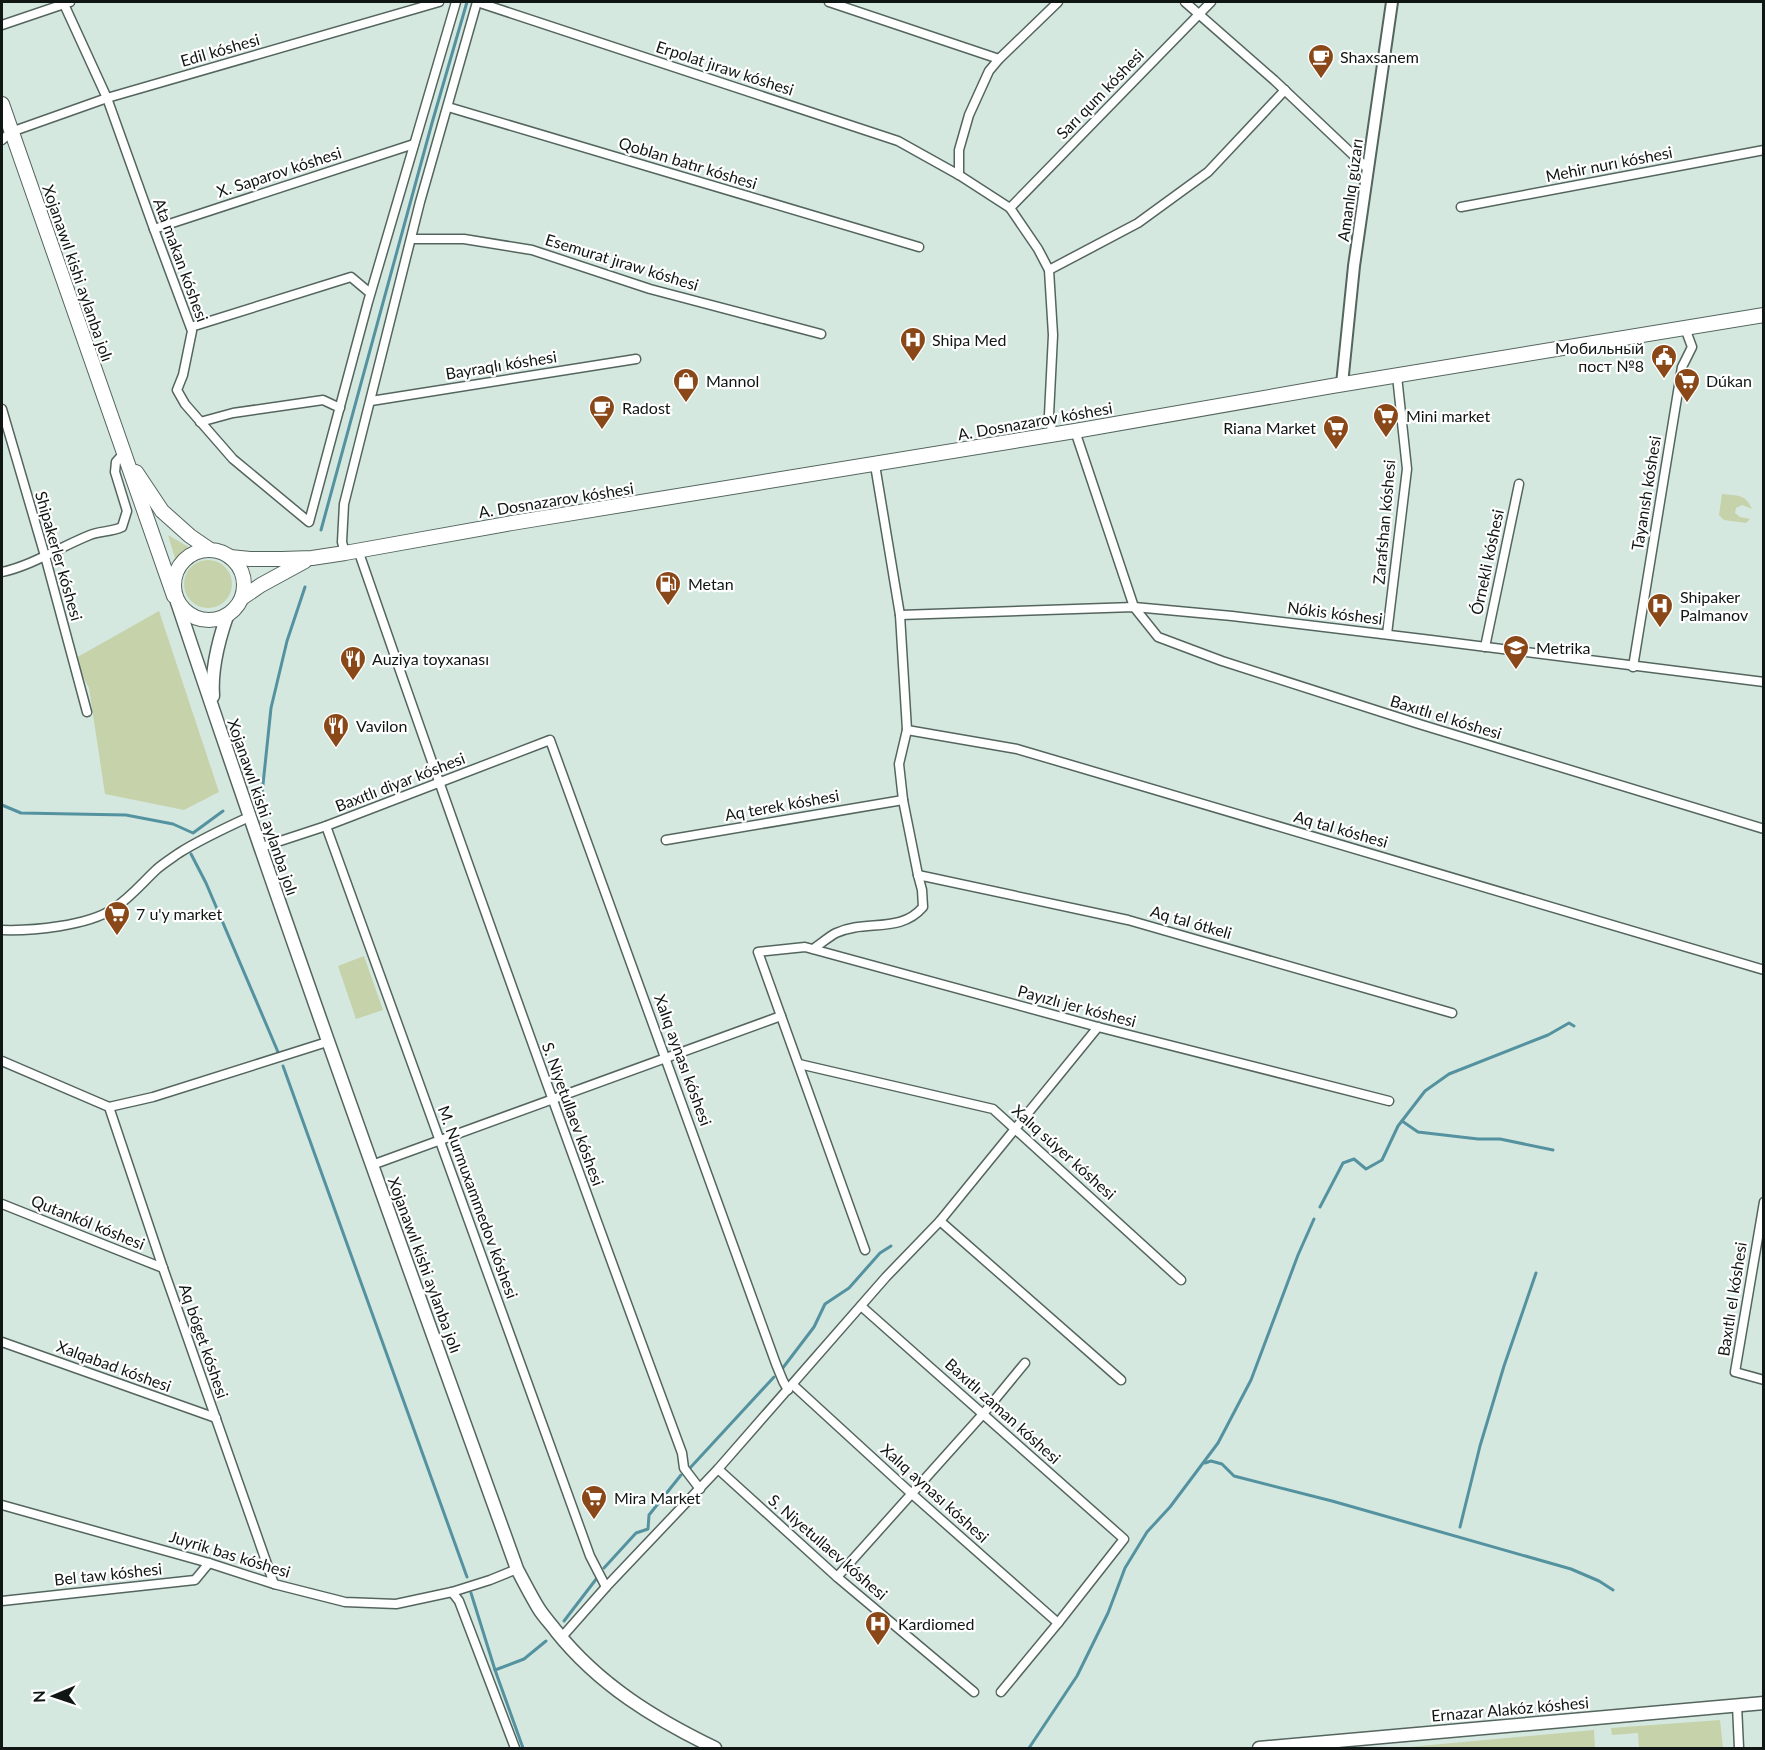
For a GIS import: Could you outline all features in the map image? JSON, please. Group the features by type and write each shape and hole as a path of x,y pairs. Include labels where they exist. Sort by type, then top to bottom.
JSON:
{"main road":[{"name":"Xojanawıl kishi aylanba jolı","path":"2,104 6,136 124,453 327,1042 517,1569 540,1611 561,1638 590,1668 628,1699 676,1729 716,1749"},
{"name":"A. Dosnazarov kóshesi","path":"312,558 1764,315"},
{"name":"Xojanawıl kishi aylanba jolı","path":"124,453 162,510 190,536 209,549"},
{"path":"209,549 220,551 230,557 238,565 243,576 242,598 236,608 227,616 216,620 204,621 193,618 184,611 176,599 173,585 180,564 188,556 209,549"},
{"path":"230,557 312,558"},
{"path":"242,598 281,573 312,558"},
{"name":"Xojanawıl kishi aylanba jolı","path":"214,712 212,685 214,665 219,638 227,616"},
{"name":"Ernazar Alakóz kóshesi","path":"1259,1749 1764,1703"}],"street":[{"name":"Ata makan kóshesi","path":"65,2 107,98 191,327 185,364 177,390 184,404 233,459 309,522 340,408"},
{"path":"2,25 65,2"},
{"name":"Edil kóshesi","path":"6,136 107,98 439,2"},
{"path":"200,422 233,413 322,400 340,408 370,293 456,2"},
{"name":"S. Niyetullaev kóshesi","path":"477,2 420,202 344,504 342,542 352,551 439,784 682,1453 684,1468 700,1489"},
{"name":"Erpolat jıraw kóshesi","path":"477,2 898,141 959,175 1010,208"},
{"path":"829,2 999,58"},
{"path":"959,175 959,150 969,115 988,71 1058,2"},
{"path":"1185,2 1285,90 1368,169"},
{"name":"Sarı qum kóshesi","path":"1010,208 1211,2"},
{"name":"Amanlıq gúzarı","path":"1341,384 1354,266 1392,2"},
{"path":"1049,270 1137,223 1208,172 1285,90"},
{"name":"Qoblan batır kóshesi","path":"448,107 919,247"},
{"name":"X. Saparov kóshesi","path":"154,229 414,144"},
{"name":"Mehir nurı kóshesi","path":"1461,207 1764,150"},
{"path":"1010,208 1038,249 1049,270 1053,335 1049,415 1053,435"},
{"name":"Esemurat jıraw kóshesi","path":"412,239 464,239 532,250 650,288 821,334"},
{"path":"191,327 351,277 370,293"},
{"name":"Tayanısh kóshesi","path":"1633,667 1682,367 1692,347 1685,328"},
{"name":"Bayraqlı kóshesi","path":"371,401 636,359"},
{"name":"Zarafshan kóshesi","path":"1387,634 1407,469 1397,376"},
{"name":"Shipakerler kóshesi","path":"2,409 87,712"},
{"path":"1075,431 1134,607"},
{"path":"2,572 17,568 93,534 112,532 122,527 127,512 115,472 116,462 124,453"},
{"path":"813,949 837,932 870,925 898,924 915,916 923,907 922,890 903,800 899,764 907,730 900,615 875,465"},
{"name":"Órnekli kóshesi","path":"1485,647 1519,484"},
{"name":"Nókis kóshesi","path":"900,615 1134,607 1387,634 1764,682"},
{"name":"Baxıtlı el kóshesi","path":"1134,607 1158,637 1222,661 1419,724 1764,829"},
{"name":"Aq tal kóshesi","path":"907,730 1017,749 1764,970"},
{"name":"Baxıtlı diyar kóshesi","path":"259,848 326,826 550,740"},
{"name":"Xalıq aynası kóshesi","path":"550,740 783,1381 1058,1623"},
{"name":"Aq terek kóshesi","path":"666,840 903,800"},
{"path":"2,931 80,922 112,910 135,892 158,868 180,852 249,817"},
{"name":"M. Nurmuxammedov kóshesi","path":"326,826 590,1556 606,1587"},
{"name":"Aq tal ótkeli","path":"918,875 1128,920 1452,1013"},
{"name":"Payızlı jer kóshesi","path":"781,1016 758,952 806,947 1098,1028 1389,1101"},
{"path":"372,1165 781,1016 865,1250"},
{"path":"561,1638 718,1469 885,1277 940,1221 1098,1028"},
{"path":"2,1061 109,1107 153,1097 327,1042"},
{"name":"Xalıq súyer kóshesi","path":"799,1064 993,1109 1181,1280"},
{"name":"Aq bóget kóshesi","path":"109,1107 274,1584"},
{"name":"Baxıtlı el kóshesi","path":"1764,1202 1735,1372 1764,1380"},
{"name":"Qutankól kóshesi","path":"2,1204 163,1268"},
{"path":"940,1221 1121,1380"},
{"name":"Baxıtlı zaman kóshesi","path":"861,1306 1124,1539 1058,1623"},
{"name":"Xalqabad kóshesi","path":"2,1341 216,1418"},
{"path":"837,1577 983,1414 1025,1363"},
{"name":"S. Niyetullaev kóshesi","path":"718,1469 837,1577 974,1692"},
{"name":"Juyrik bas kóshesi","path":"2,1505 209,1563 274,1584 345,1602 396,1604 452,1592 517,1569"},
{"name":"Bel taw kóshesi","path":"2,1601 195,1580 209,1563"},
{"path":"452,1592 459,1601 515,1749"},
{"path":"1001,1692 1058,1623"},
{"path":"1737,1705 1739,1749"}],"green space":[{"path":"1722,494 1740,496 1746,500 1752,509 1742,505 1736,508 1735,513 1740,517 1750,519 1746,523 1724,520 1719,515"},
{"path":"168,535 192,549 184,554 177,565"},
{"path":"203,560 213,560 225,567 232,579 232,589 225,601 213,608 203,608 188,597 184,589 184,579 195,564"},
{"path":"159,611 219,792 184,810 105,794 89,688 74,659"},
{"path":"364,956 383,1010 356,1019 338,966"},
{"path":"1720,1720 1723,1748 1639,1748 1638,1733 1612,1735 1611,1728"},
{"path":"1594,1730 1595,1748 1398,1748"}],"waterway":[{"path":"321,530 467,2"},
{"path":"262,794 271,708 287,641 305,587"},
{"path":"2,805 21,813 126,815 173,824 193,833 223,811"},
{"path":"191,854 206,883 278,1052"},
{"path":"1320,1207 1343,1163 1354,1159 1366,1169 1382,1160 1398,1126 1425,1091 1449,1074 1548,1035 1569,1023 1574,1026"},
{"path":"283,1066 467,1577"},
{"path":"1402,1121 1418,1132 1478,1139 1500,1139 1553,1150"},
{"path":"1029,1748 1077,1676 1108,1613 1125,1568 1147,1532 1170,1507 1218,1443 1251,1380 1314,1219"},
{"path":"782,1369 814,1327 825,1304 849,1288 880,1253 891,1246"},
{"path":"1460,1527 1480,1446 1504,1366 1536,1273"},
{"path":"690,1468 774,1377"},
{"path":"1205,1463 1211,1461 1222,1464 1234,1476 1332,1501 1571,1569 1613,1590"},
{"path":"604,1568 636,1533 648,1529 649,1515 681,1475"},
{"path":"564,1621 597,1578"},
{"path":"471,1593 523,1748"},
{"path":"495,1670 524,1659 546,1641"}],"place":[{"name":"Shaxsanem","path":"1321,80"},
{"name":"Shipa Med","path":"913,363"},
{"name":"Мобильный пост №8","path":"1664,380"},
{"name":"Mannol","path":"686,404"},
{"name":"Dúkan","path":"1687,404"},
{"name":"Radost","path":"602,431"},
{"name":"Mini market","path":"1386,439"},
{"name":"Riana Market","path":"1336,451"},
{"name":"Metan","path":"668,607"},
{"name":"Shipaker Palmanov","path":"1660,629"},
{"name":"Metrika","path":"1516,671"},
{"name":"Auziya toyxanası","path":"353,682"},
{"name":"Vavilon","path":"336,749"},
{"name":"7 u'y market","path":"117,937"},
{"name":"Mira Market","path":"594,1521"},
{"name":"Kardiomed","path":"878,1647"}]}
